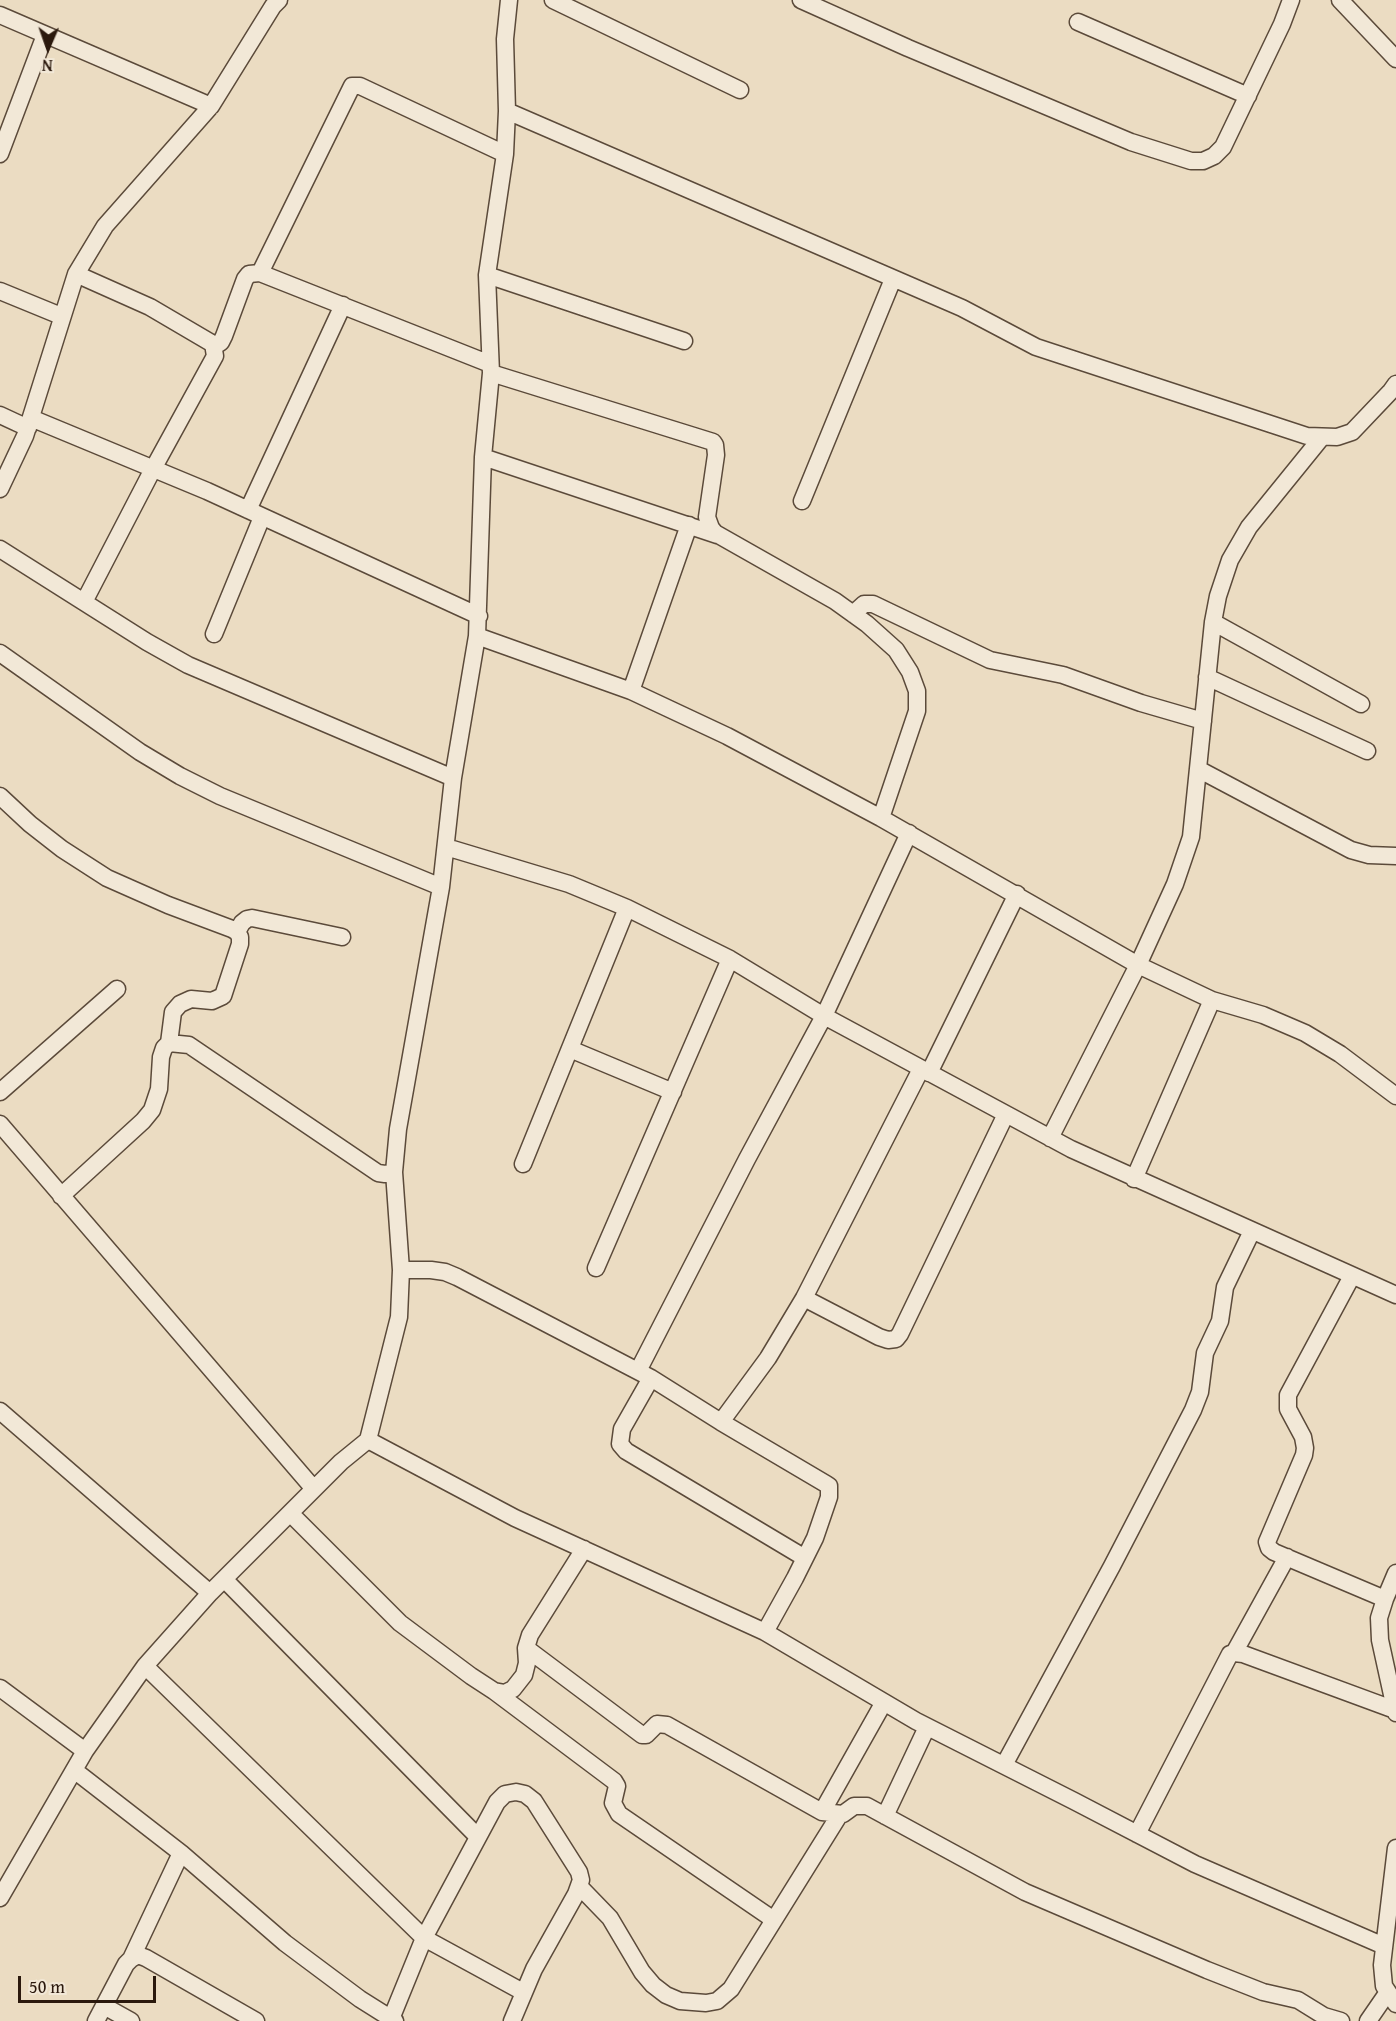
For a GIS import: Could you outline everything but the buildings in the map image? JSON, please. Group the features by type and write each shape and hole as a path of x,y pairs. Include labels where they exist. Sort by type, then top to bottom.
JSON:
{"street":[{"path":"0,489 29,423 76,274 105,226 211,106 273,6 279,0"},
{"path":"0,1898 74,1770 145,1666 210,1593 341,1462 368,1440 399,1317 401,1270 393,1172 398,1129 441,887 453,778 479,616 483,458 491,368 487,275 505,154 507,111 505,39 509,0"},
{"path":"553,0 740,90"},
{"path":"801,0 1131,142 1191,161 1203,161 1214,156 1223,147 1282,24 1291,0"},
{"path":"1340,0 1396,59"},
{"path":"0,15 211,106"},
{"path":"1078,22 1248,96"},
{"path":"0,154 45,35"},
{"path":"260,273 352,86 360,86 505,154"},
{"path":"507,111 962,308 1036,347 1307,436 1337,437 1352,432 1396,384"},
{"path":"76,274 150,307 213,344 221,342 245,279 249,274 260,273 343,305 491,368 713,442 716,445 716,455 707,517 711,528 717,534"},
{"path":"487,275 684,341"},
{"path":"802,501 893,279"},
{"path":"0,291 61,316"},
{"path":"214,634 255,514 343,305"},
{"path":"84,602 215,356 213,344"},
{"path":"0,415 29,423 153,469 479,616"},
{"path":"1050,1138 1138,965 1175,884 1191,837 1213,622 1218,596 1230,560 1248,527 1322,437"},
{"path":"483,458 717,534 834,601 867,624 896,650 910,672 917,691 917,711 881,818"},
{"path":"631,691 689,525"},
{"path":"0,549 147,642 188,665 453,778"},
{"path":"853,614 864,604 873,604 990,660 1063,675 1141,703 1203,721"},
{"path":"1213,622 1361,704"},
{"path":"477,636 631,691 727,736 909,833 1138,965 1212,1000 1263,1016 1305,1033 1340,1054 1396,1096"},
{"path":"0,652 140,752 180,776 220,795 441,887"},
{"path":"1207,677 1367,751"},
{"path":"1198,769 1351,850 1369,855 1396,856"},
{"path":"0,796 62,849 107,878 168,905 232,929 240,937 240,944 223,996 212,1001 191,999 180,1004 173,1012 170,1043 164,1048 161,1057 159,1089 152,1110 143,1121 61,1196"},
{"path":"805,1558 626,1450 621,1444 622,1429 644,1375 747,1159 824,1016 909,833"},
{"path":"446,847 569,884 627,908 730,959 824,1016 1050,1138 1134,1179 1396,1295"},
{"path":"721,1422 768,1358 804,1298 1017,894"},
{"path":"523,1164 627,908"},
{"path":"237,932 242,923 252,918 342,936"},
{"path":"596,1268 730,959"},
{"path":"0,1092 117,989"},
{"path":"1134,1179 1212,1000"},
{"path":"170,1043 189,1045 198,1050 378,1173 393,1172"},
{"path":"570,1048 673,1092"},
{"path":"804,1298 879,1337 888,1340 896,1339 1006,1114"},
{"path":"0,1124 314,1489"},
{"path":"1004,1765 1112,1566 1193,1410 1200,1392 1205,1353 1220,1321 1225,1287 1252,1231"},
{"path":"401,1270 431,1270 457,1277 644,1375 829,1486 829,1497 815,1538 765,1632"},
{"path":"1352,1276 1288,1395 1288,1409 1305,1443 1304,1455 1267,1542 1269,1548 1274,1551 1385,1599"},
{"path":"0,1411 210,1593"},
{"path":"368,1440 515,1518 765,1632 927,1727 1195,1864 1384,1946"},
{"path":"290,1513 400,1623 614,1781 617,1786 613,1803 620,1814 774,1920"},
{"path":"494,1691 505,1693 513,1689 524,1675 528,1663 526,1648 530,1635 584,1549"},
{"path":"1137,1834 1227,1659 1234,1653 1287,1557"},
{"path":"1395,1706 1380,1640 1379,1618 1396,1573"},
{"path":"224,1579 478,1837"},
{"path":"526,1648 642,1735 646,1735 657,1724 667,1725 822,1812 840,1814 859,1805 867,1806 1025,1892 1207,1970 1263,1992 1298,2000 1324,2016 1341,2021"},
{"path":"1234,1653 1395,1706"},
{"path":"145,1666 424,1938 523,1992"},
{"path":"0,1688 86,1751"},
{"path":"822,1812 884,1702"},
{"path":"885,1816 927,1727"},
{"path":"74,1770 181,1853 285,1943 360,1999 393,2020 424,1938 496,1802 505,1794 516,1792 525,1794 534,1801 579,1872 581,1880 534,1969 512,2021"},
{"path":"579,1887 610,1918 642,1972 653,1985 666,1995 680,2001 692,2003 717,2001 725,1996 840,1814"},
{"path":"1368,2021 1392,1998 1384,1986 1382,1965 1396,1848"},
{"path":"131,2021 100,2013 131,1959 181,1853"},
{"path":"131,1959 138,1955 146,1958 256,2021"}]}
